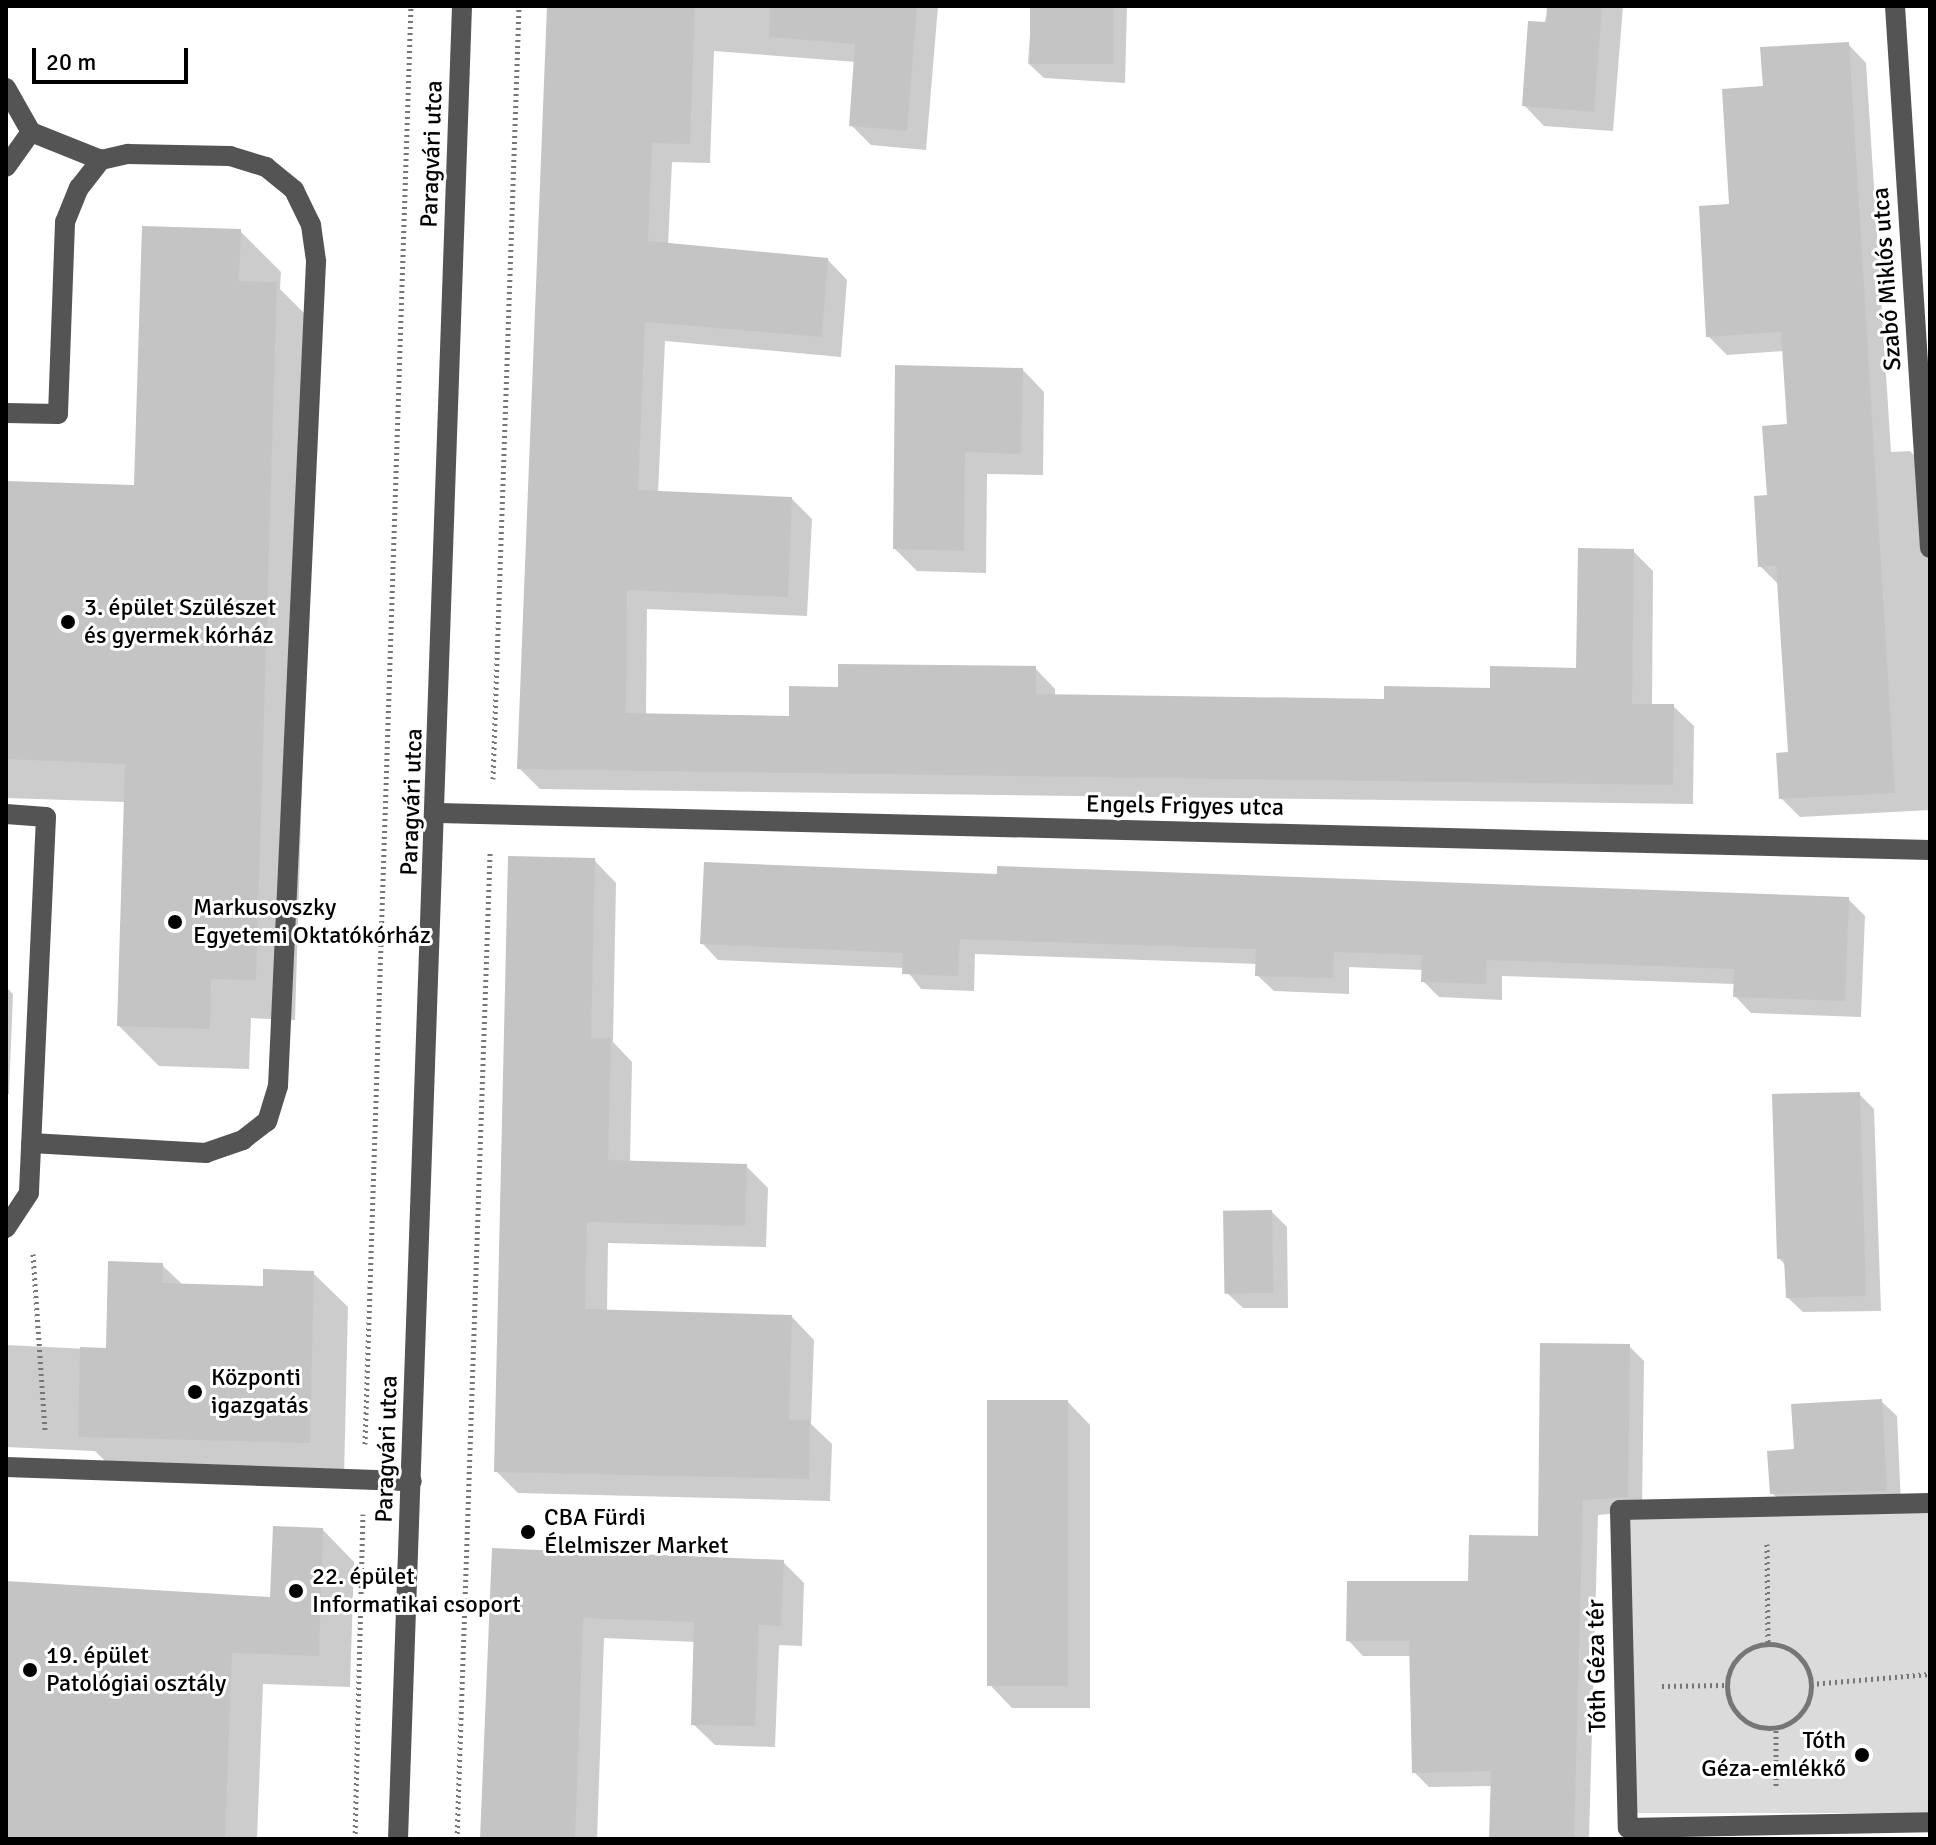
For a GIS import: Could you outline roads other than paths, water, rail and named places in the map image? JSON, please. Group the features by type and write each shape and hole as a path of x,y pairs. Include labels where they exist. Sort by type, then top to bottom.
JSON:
{"street":[{"name":"Paragvári utca","path":"398,1839 438,813 462,6"},
{"name":"Szabó Miklós utca","path":"1895,6 1930,548"},
{"path":"6,88 31,132 101,160 128,154 230,156 266,167 285,183 311,225 316,262 278,1086 267,1121 243,1140 206,1153 31,1143"},
{"path":"6,167 31,132"},
{"path":"6,413 58,414 65,222 79,188 101,160"},
{"name":"Engels Frigyes utca","path":"438,813 1930,850"},
{"path":"6,814 46,817 29,1193 6,1228"},
{"path":"6,1467 412,1481"},
{"name":"Tóth Géza tér","path":"1930,1503 1620,1510 1628,1828 1930,1822"}],"place":[{"name":"3. épület Szülészet és gyermek kórház","path":"68,622"},
{"name":"Markusovszky Egyetemi Oktatókórház","path":"175,922"},
{"name":"Központi igazgatás","path":"195,1392"},
{"name":"CBA Fürdi Élelmiszer Market","path":"528,1532"},
{"name":"22. épület Informatikai csoport","path":"296,1591"},
{"name":"19. épület Patológiai osztály","path":"30,1670"},
{"name":"Tóth Géza-emlékkő","path":"1862,1755"}]}
